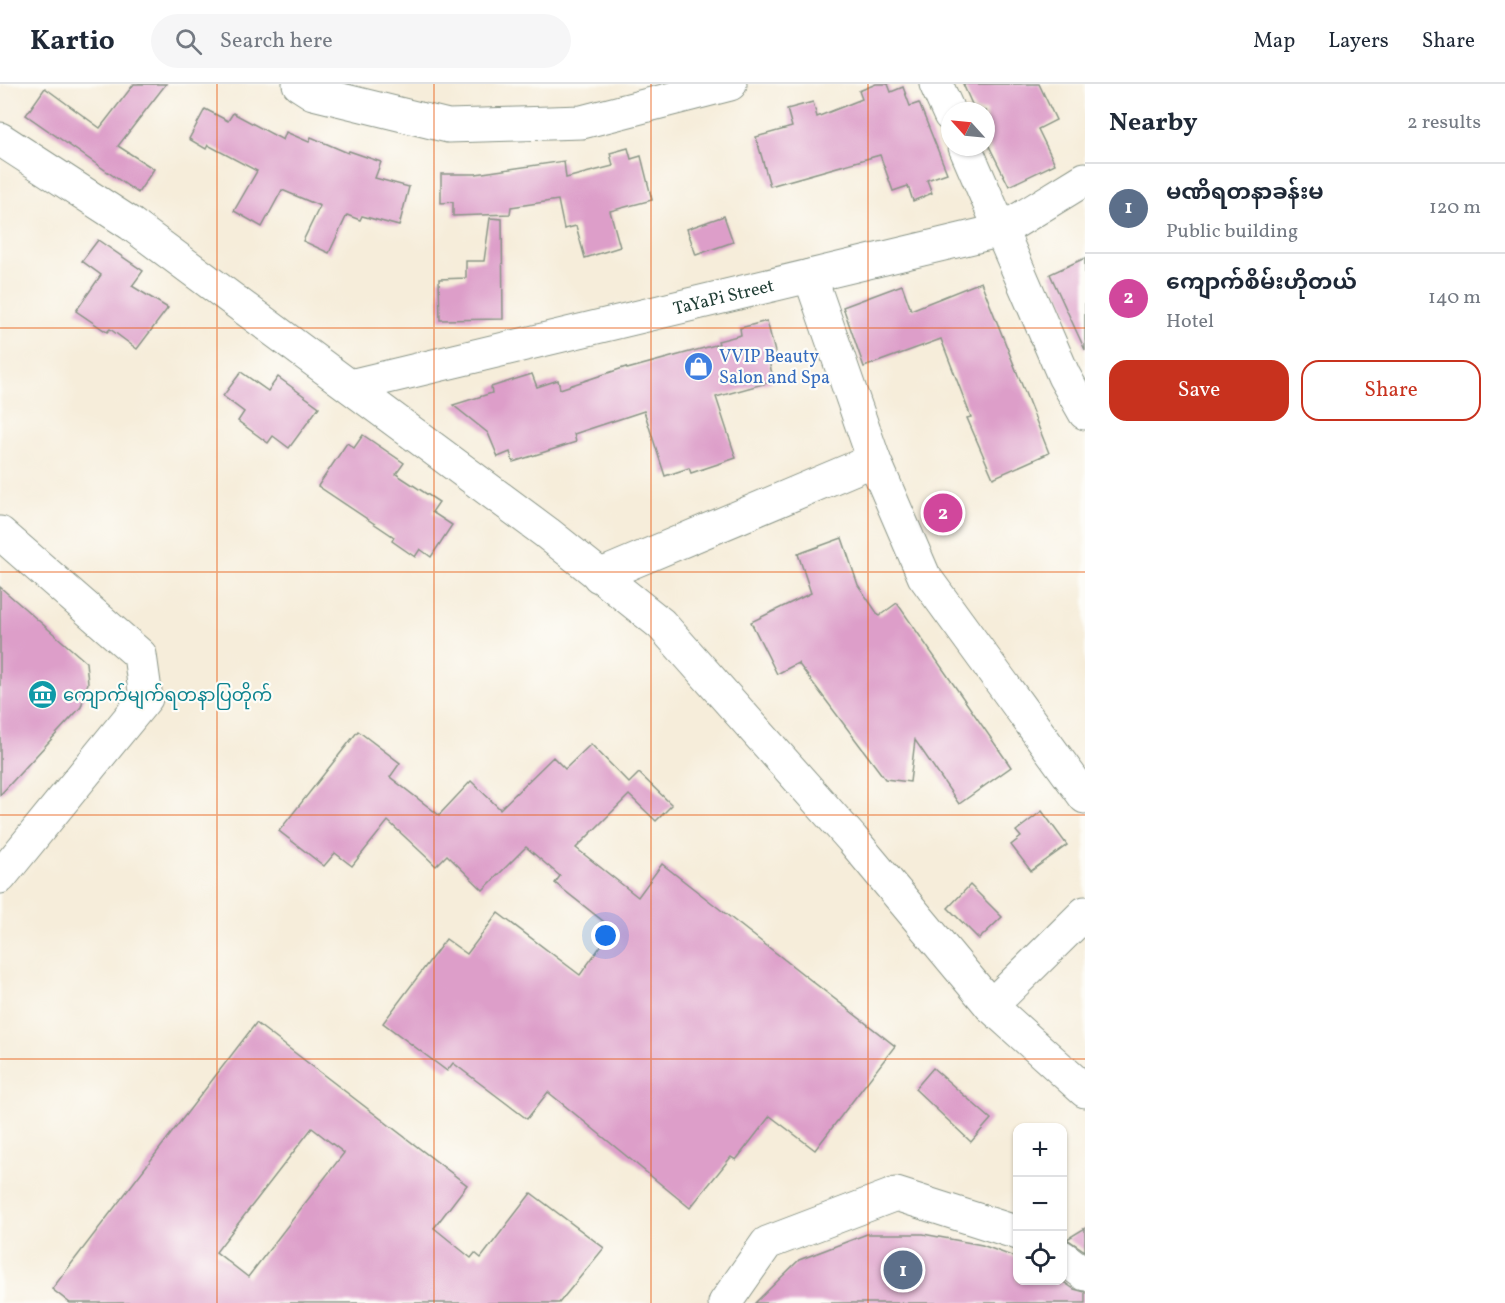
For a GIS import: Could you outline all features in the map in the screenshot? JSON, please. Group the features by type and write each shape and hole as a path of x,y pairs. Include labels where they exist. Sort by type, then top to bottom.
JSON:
{"street":[{"path":"299,84 314,93 448,126 582,122 730,84"},
{"path":"936,84 944,102"},
{"path":"0,139 131,224 547,533 661,624 852,839 991,1006 1085,1091"},
{"path":"968,156 1064,376 1084,409"},
{"name":"TaYaPi Street","path":"350,386 1002,230 1085,179"},
{"path":"810,276 874,460 924,576 1085,797"},
{"path":"598,576 874,460"},
{"path":"0,533 140,655 146,698 0,877"},
{"path":"991,1006 1085,913"},
{"path":"725,1303 767,1243 896,1194 1013,1232"},
{"path":"1067,1261 1085,1274"}],"building":[{"path":"134,84 166,84 118,146 154,169 138,193 26,115 45,88 100,128"},
{"path":"876,84 888,84 891,92 903,87 910,106 919,103 947,173 927,180 932,193 913,201 908,186 893,191 880,155 770,186 756,137 792,127 787,109 813,102 817,117 862,99 859,91"},
{"path":"963,84 1039,84 1056,120 1038,129 1055,164 1009,186 994,156 995,102 971,102"},
{"path":"205,109 228,121 233,113 283,140 286,132 309,142 311,137 348,153 349,151 381,162 375,178 409,187 399,226 362,216 360,220 347,215 329,253 303,241 320,206 282,190 262,227 234,211 257,171 208,145 206,149 189,139"},
{"path":"628,148 631,159 641,156 652,200 610,211 620,247 585,258 576,226 564,229 558,200 511,207 510,214 453,216 453,202 441,203 441,174 476,174 564,161 566,178 613,166 610,153"},
{"path":"724,216 733,242 696,255 687,229"},
{"path":"490,218 502,219 503,319 440,320 439,279 466,278 466,261 484,261"},
{"path":"98,240 143,271 132,286 168,308 137,349 110,329 107,332 76,311 101,275 82,261"},
{"path":"1085,258 1085,350 1050,274"},
{"path":"981,282 1049,453 993,478 967,418 971,417 941,339 864,367 843,307 902,285 911,310"},
{"path":"767,321 777,360 769,362 774,381 716,397 736,458 691,473 689,468 665,476 644,411 574,434 576,442 513,462 510,452 498,457 488,433 453,405 492,393 491,387 532,374 537,387 558,380 560,389 626,367 627,369 719,344 718,341 741,335 740,328"},
{"path":"241,372 268,391 278,377 319,407 289,448 273,436 268,443 238,421 244,412 223,396"},
{"path":"363,435 404,463 396,474 439,502 432,512 452,525 431,557 420,549 415,557 392,541 394,537 318,486 347,443 354,448"},
{"path":"842,538 858,585 879,616 897,603 1011,767 959,804 915,740 910,782 885,779 798,663 777,674 751,622 811,593 798,554"},
{"name":"ကျောက်မျက်ရတနာပြတိုက်","path":"0,587 86,662 88,683 81,707 0,795"},
{"path":"358,731 400,763 390,777 439,815 471,781 500,809 553,757 565,769 591,744 629,783 639,773 672,805 656,821 629,795 576,848 638,897 662,864 895,1046 815,1150 770,1116 736,1160 731,1157 690,1208 548,1092 527,1119 453,1063 447,1071 383,1023 446,939 467,954 498,913 580,975 613,929 555,883 560,876 526,847 483,890 447,855 436,866 388,821 352,866 335,853 324,866 279,831"},
{"path":"1042,811 1067,845 1031,871 1011,845 1021,837 1016,831"},
{"path":"970,885 1002,917 979,939 948,908"},
{"path":"256,1023 467,1185 434,1228 471,1258 475,1253 481,1258 531,1193 604,1248 559,1303 70,1303 52,1289","holes":["312,1128 344,1153 248,1277 216,1252"]},
{"path":"933,1068 991,1119 971,1142 915,1089"},
{"path":"1085,1228 1085,1251 1067,1239"},
{"path":"867,1234 923,1234 982,1245 1013,1257 1013,1285 1067,1284 1085,1292 1085,1303 755,1303 799,1260"}],"place":[{"name":"VVIP Beauty Salon and Spa","path":"698,366"},
{"name":"ကျောက်စိမ်းဟိုတယ်","path":"943,513"},
{"name":"ကျောက်မျက်ရတနာပြတိုက်","path":"42,695"},
{"name":"မဏိရတနာခန်းမ","path":"903,1270"}]}
